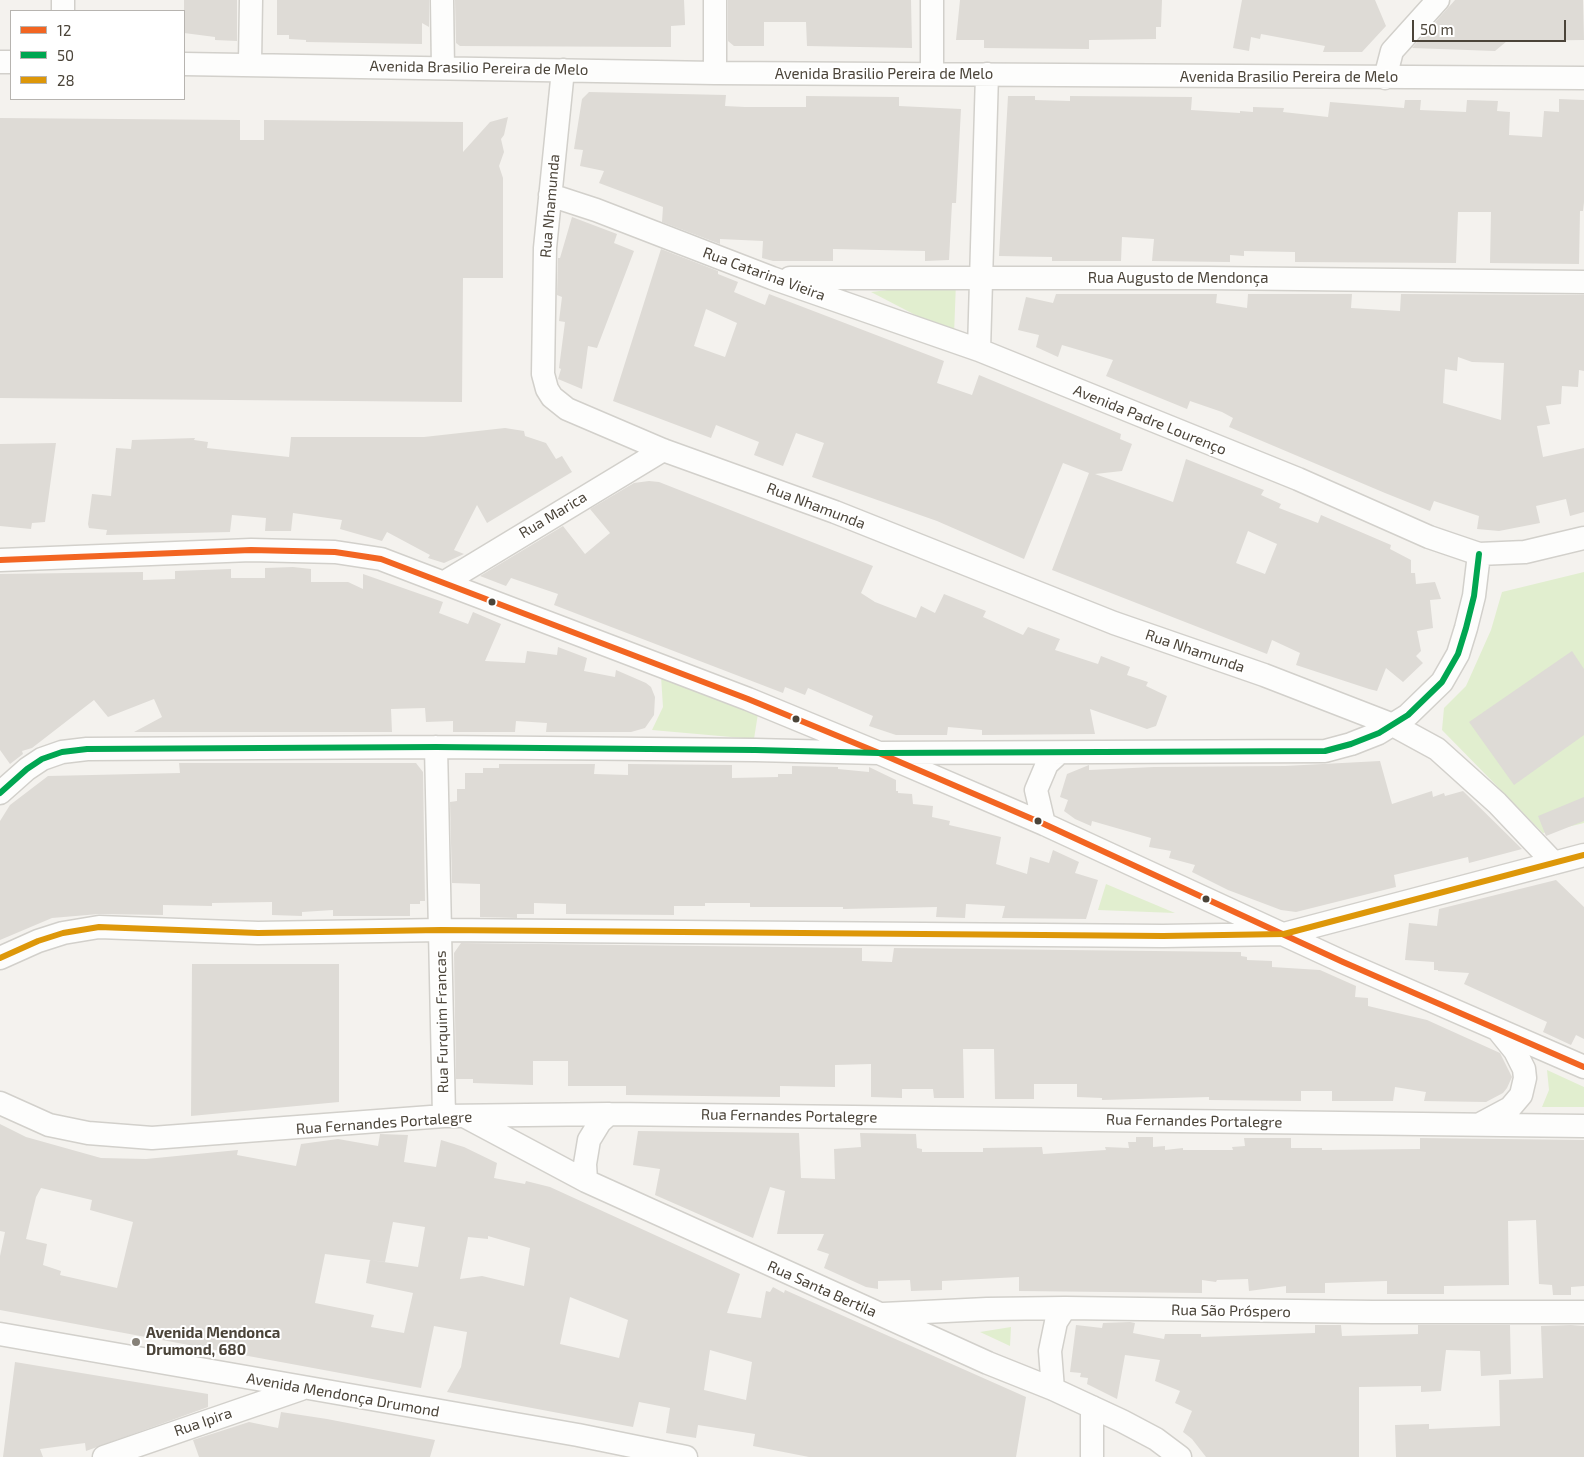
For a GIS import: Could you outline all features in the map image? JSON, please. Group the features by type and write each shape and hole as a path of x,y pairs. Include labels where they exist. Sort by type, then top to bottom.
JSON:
{"street":[{"path":"250,63 251,0"},
{"path":"442,0 443,68"},
{"path":"715,0 715,73"},
{"path":"932,0 932,74"},
{"path":"1385,78 1392,51 1438,0"},
{"name":"Avenida Brasilio Pereira de Melo","path":"185,64 250,63 715,73 1584,78"},
{"name":"Rua Nhamunda","path":"563,70 545,248 543,374 547,389 552,397 567,408 663,450 835,512 1114,623 1264,675 1393,725 1437,749 1497,803 1554,863"},
{"path":"979,350 987,74"},
{"name":"Rua Catarina Vieira","path":"550,195 772,278 979,350"},
{"name":"Rua Augusto de Mendonça","path":"772,278 1206,278 1584,282"},
{"name":"Avenida Padre Lourenço","path":"979,350 1298,478 1430,538 1479,554 1525,552 1584,538"},
{"name":"Rua Marica","path":"445,582 663,450"},
{"path":"0,560 250,550 303,550 353,553 381,559 756,702 880,754 1044,824 1343,962 1584,1067"},
{"path":"0,794 19,775 42,759 62,752 87,749 436,748 755,750 880,754 1325,751 1351,744 1393,725 1408,715 1442,682 1458,654 1474,596 1479,554"},
{"name":"Rua Furquim Francas","path":"436,748 441,930 454,1116"},
{"path":"1044,824 1036,790 1047,764 1059,753"},
{"path":"0,958 38,941 63,933 99,927 258,933 441,930 1163,936 1284,934 1584,855"},
{"path":"1480,1124 1510,1108 1521,1095 1525,1078 1524,1069 1516,1051 1495,1027"},
{"name":"Rua Fernandes Portalegre","path":"0,1103 49,1125 88,1133 152,1138 454,1116 609,1114 1584,1126"},
{"path":"586,1181 585,1164 590,1140 600,1122 609,1114"},
{"name":"Rua Santa Bertila","path":"454,1116 586,1181 879,1315 988,1363 1054,1389 1156,1439 1180,1457"},
{"path":"1054,1389 1050,1351 1056,1322 1065,1308"},
{"name":"Rua São Próspero","path":"879,1315 987,1309 1065,1308 1373,1312 1584,1312"},
{"name":"Avenida Mendonça Drumond","path":"0,1334 578,1435 686,1457"},
{"name":"Rua Ipira","path":"104,1457 302,1388"},
{"path":"1092,1407 1092,1457"}],"green space":[{"path":"956,282 954,335 871,292"},
{"path":"1584,572 1584,823 1543,833 1442,730 1444,708 1466,686 1491,630 1502,592"},
{"path":"661,676 759,707 754,739 652,730 663,707"},
{"path":"1106,884 1175,913 1098,910"},
{"path":"1547,1070 1584,1087 1584,1107 1542,1107 1549,1090"},
{"path":"1011,1327 1010,1346 980,1332"}],"building":[{"path":"184,0 237,0 237,41 215,40 215,37 185,33"},
{"path":"277,0 429,0 429,27 422,23 422,44 306,42 306,40 289,39 289,35 277,35"},
{"path":"455,0 684,0 685,25 671,26 671,47 460,46 456,43"},
{"path":"728,0 911,0 912,48 807,46 806,22 764,22 764,46 734,46 728,41"},
{"path":"960,0 1162,0 1161,27 1156,27 1156,39 1089,40 1089,49 984,48 984,40 956,40"},
{"path":"1242,0 1375,0 1386,26 1362,52 1323,52 1325,46 1261,34 1260,39 1251,37 1249,51 1233,48"},
{"path":"1455,0 1583,0 1584,40 1507,41 1495,51 1412,48"},
{"path":"589,92 726,95 725,106 745,107 806,107 806,96 899,97 899,106 961,109 956,203 952,203 949,260 925,261 925,251 833,249 833,261 773,261 762,258 763,241 720,239 720,244 662,222 663,207 599,183 604,171 580,166 583,150 574,149 582,99"},
{"path":"1008,96 1035,96 1035,100 1070,101 1070,96 1192,97 1191,110 1240,113 1240,111 1253,112 1253,107 1284,108 1283,112 1328,117 1330,102 1404,108 1405,100 1421,100 1420,110 1466,112 1467,100 1498,101 1497,111 1510,112 1509,135 1542,137 1544,111 1559,112 1559,99 1584,100 1584,202 1583,211 1580,211 1579,264 1490,263 1491,212 1458,212 1456,263 1295,262 1295,252 1244,251 1244,256 1230,255 1230,262 1152,261 1154,239 1122,237 1121,261 1052,261 1052,257 999,256"},
{"path":"508,117 504,135 501,139 504,152 499,166 503,178 503,278 463,278 462,402 0,398 0,118 240,120 240,140 264,140 264,120 463,122 463,152 490,122"},
{"path":"572,217 617,234 614,243 634,251 597,348 588,346 582,389 558,379 561,369 559,368 565,322 559,321 562,297 557,295 558,258 560,258"},
{"path":"661,249 718,271 718,274 738,282 734,292 765,305 769,294 944,361 937,383 972,395 979,375 1121,434 1120,439 1132,444 1122,471 1095,474 1173,502 1186,459 1264,490 1261,495 1281,504 1279,508 1318,523 1321,515 1391,545 1390,549 1411,560 1411,573 1415,573 1416,584 1435,582 1441,599 1430,600 1433,628 1417,631 1421,651 1416,656 1423,663 1403,682 1386,668 1377,691 1296,665 1300,653 1272,640 1267,654 1052,570 1089,473 1063,463 1024,559 937,521 812,477 824,443 796,433 783,466 754,455 759,442 716,425 711,438 613,401","holes":["706,309 737,323 725,357 694,346","1248,531 1277,544 1265,574 1236,563"]},
{"path":"1056,294 1217,294 1216,303 1247,308 1248,294 1352,294 1351,308 1400,311 1401,294 1584,295 1584,371 1579,370 1578,387 1562,386 1561,404 1546,406 1550,424 1537,426 1543,457 1584,448 1584,512 1570,516 1566,499 1536,506 1540,523 1499,531 1477,529 1479,516 1434,501 1430,511 1229,427 1233,418 1222,412 1190,401 1187,409 1106,376 1113,360 1062,345 1058,357 1036,347 1039,335 1018,330 1026,297 1053,303","holes":["1458,357 1472,362 1504,363 1501,420 1443,403 1445,369 1457,371"]},
{"path":"505,428 524,431 525,436 546,443 556,459 562,456 572,472 487,523 477,505 454,550 464,554 444,563 428,558 430,555 387,532 382,541 340,529 342,520 293,513 291,531 265,531 266,518 232,515 230,532 106,535 107,530 89,528 88,524 92,494 111,496 116,448 131,449 132,440 195,438 194,440 208,442 207,448 289,457 291,437 424,437"},
{"path":"56,443 45,522 32,523 31,529 0,526 0,444"},
{"path":"659,482 873,566 861,593 875,602 916,618 921,606 935,613 944,594 986,611 983,617 1023,635 1028,627 1060,639 1055,650 1098,664 1101,656 1130,667 1127,675 1148,682 1146,686 1167,696 1156,726 1147,729 1090,709 1095,734 982,735 982,730 948,727 947,735 896,735 869,726 873,716 808,688 805,695 785,687 783,693 554,605 558,594 511,578 506,586 480,576 563,526 585,554 610,533 590,509 634,483"},
{"path":"293,567 311,569 311,582 348,582 363,589 363,574 443,602 439,613 468,624 473,612 501,624 485,661 525,663 527,651 557,655 558,647 587,658 584,671 615,677 616,670 651,687 655,697 654,715 645,728 631,732 546,732 547,723 516,721 515,732 453,732 453,721 426,722 425,708 391,709 392,732 134,732 162,717 154,699 108,717 94,700 32,748 22,751 23,754 10,764 0,750 0,574 143,572 143,580 175,579 175,571 231,569 231,578 265,578 265,568"},
{"path":"1572,651 1584,669 1584,735 1514,785 1469,722"},
{"path":"1380,761 1392,804 1432,791 1433,797 1444,793 1445,796 1463,791 1522,849 1469,863 1468,857 1394,875 1396,887 1296,912 1281,910 1228,890 1192,872 1195,865 1169,858 1171,851 1149,847 1151,838 1092,821 1091,826 1075,819 1064,811 1068,800 1060,797 1067,774 1089,765 1089,770 1154,767 1285,766"},
{"path":"179,763 416,763 423,772 425,901 420,901 420,904 410,904 410,916 333,916 333,910 302,912 302,916 272,915 272,902 212,903 212,906 163,905 163,915 99,914 52,918 0,940 0,821 10,805 48,776 180,773"},
{"path":"499,764 595,764 594,774 628,775 628,764 732,765 732,778 778,777 778,774 792,774 792,766 838,767 838,769 869,772 869,767 896,780 896,791 898,793 912,794 913,804 933,806 932,817 950,821 949,825 1001,837 996,864 1027,874 1030,857 1049,863 1053,850 1079,862 1075,873 1098,880 1086,919 1002,918 1005,906 966,904 965,918 936,917 937,907 843,909 843,907 750,907 750,903 705,903 705,906 674,906 674,915 566,914 566,904 534,903 534,914 517,914 517,918 480,917 480,884 452,883 450,802 457,801 457,789 465,789 465,773 483,773 483,768 499,768"},
{"path":"1584,797 1584,821 1546,836 1538,816"},
{"path":"1556,880 1584,907 1584,1039 1576,1035 1571,1045 1543,1032 1547,1022 1464,984 1469,973 1438,971 1434,970 1434,962 1405,960 1409,923 1437,926 1439,909"},
{"path":"461,943 862,948 862,961 892,962 894,948 1241,952 1241,956 1247,957 1247,960 1272,961 1272,967 1320,970 1356,986 1355,997 1368,998 1368,1006 1427,1020 1500,1053 1512,1077 1503,1093 1486,1102 1424,1101 1426,1092 1395,1087 1393,1101 1332,1101 1332,1091 1301,1091 1301,1101 1209,1100 1209,1097 1102,1100 1102,1098 1077,1097 1077,1084 1034,1084 1034,1099 995,1099 994,1049 963,1049 964,1098 934,1098 933,1089 902,1089 902,1098 871,1097 871,1064 835,1065 835,1087 780,1086 780,1097 626,1095 626,1086 568,1086 568,1061 533,1061 533,1085 473,1083 473,1079 456,1079 454,953"},
{"path":"192,964 339,964 339,1102 191,1116"},
{"path":"0,1124 26,1137 101,1158 146,1159 238,1150 237,1155 296,1166 301,1144 338,1139 378,1146 380,1134 408,1135 404,1162 436,1167 441,1140 464,1147 497,1163 494,1178 525,1184 526,1181 550,1187 740,1274 727,1313 761,1318 766,1291 770,1292 773,1287 784,1293 785,1290 1026,1397 1016,1457 809,1457 753,1446 755,1434 698,1425 696,1438 666,1433 670,1408 639,1402 633,1427 447,1392 461,1367 467,1332 434,1326 421,1388 0,1310 0,1256 5,1232 0,1231","holes":["41,1188 92,1200 90,1210 133,1222 117,1288 60,1275 61,1271 43,1265 47,1244 26,1239 36,1197","393,1222 425,1227 418,1267 370,1260 385,1262","488,1236 530,1248 524,1286 482,1276 460,1279 468,1237 488,1239","325,1254 370,1260 366,1283 413,1293 404,1333 371,1327 374,1315 315,1303","570,1297 628,1320 619,1358 560,1344","710,1350 752,1362 746,1400 704,1390"]},
{"path":"638,1131 799,1133 801,1178 835,1179 834,1149 861,1147 860,1133 916,1134 917,1148 922,1149 922,1152 983,1152 983,1148 1042,1147 1043,1154 1106,1150 1105,1147 1129,1148 1128,1142 1136,1142 1136,1137 1153,1137 1153,1147 1165,1146 1165,1150 1183,1148 1183,1150 1233,1150 1232,1147 1245,1146 1244,1138 1291,1138 1291,1148 1322,1148 1322,1150 1420,1149 1420,1138 1584,1140 1584,1286 1571,1287 1571,1295 1553,1295 1552,1285 1539,1284 1536,1220 1508,1221 1509,1285 1444,1286 1444,1294 1387,1294 1387,1281 1325,1283 1325,1293 1286,1293 1286,1286 1249,1291 1248,1279 1217,1280 1216,1282 1202,1280 1202,1293 1019,1291 1019,1277 942,1281 942,1290 911,1291 910,1280 878,1281 878,1289 866,1287 824,1268 829,1254 817,1250 824,1234 777,1234 785,1191 770,1187 753,1238 655,1195 660,1169 633,1165"},
{"path":"1103,1323 1135,1323 1133,1333 1164,1339 1165,1334 1201,1334 1201,1337 1315,1333 1315,1325 1341,1325 1342,1336 1418,1334 1418,1325 1510,1325 1511,1374 1481,1376 1480,1351 1446,1350 1441,1391 1421,1392 1421,1386 1359,1387 1359,1457 1206,1457 1192,1439 1183,1432 1192,1411 1175,1403 1180,1391 1155,1381 1160,1360 1125,1355 1117,1399 1087,1384 1088,1378 1080,1377 1081,1373 1070,1372 1076,1325 1102,1328"},
{"path":"1541,1326 1584,1326 1584,1457 1396,1457 1395,1425 1429,1424 1429,1429 1500,1426 1499,1380 1543,1378"},
{"path":"15,1362 208,1394 208,1407 86,1451 85,1443 40,1449 43,1457 3,1457"},
{"path":"281,1412 435,1440 430,1457 199,1457 193,1440 249,1422 278,1428"}],"transit line":[{"name":"12","path":"0,560 251,550 335,552 381,559 748,699 879,753 1044,824 1343,962 1584,1067"},
{"name":"50","path":"0,793 27,769 42,759 62,752 87,749 436,747 879,753 1325,751 1351,744 1379,733 1408,715 1442,682 1458,654 1466,628 1474,596 1479,554"},
{"name":"28","path":"0,958 38,941 63,933 99,927 258,933 441,930 1163,936 1284,934 1584,855"}],"place":[{"name":"Avenida Mendonca Drumond, 680","path":"136,1342"}]}
